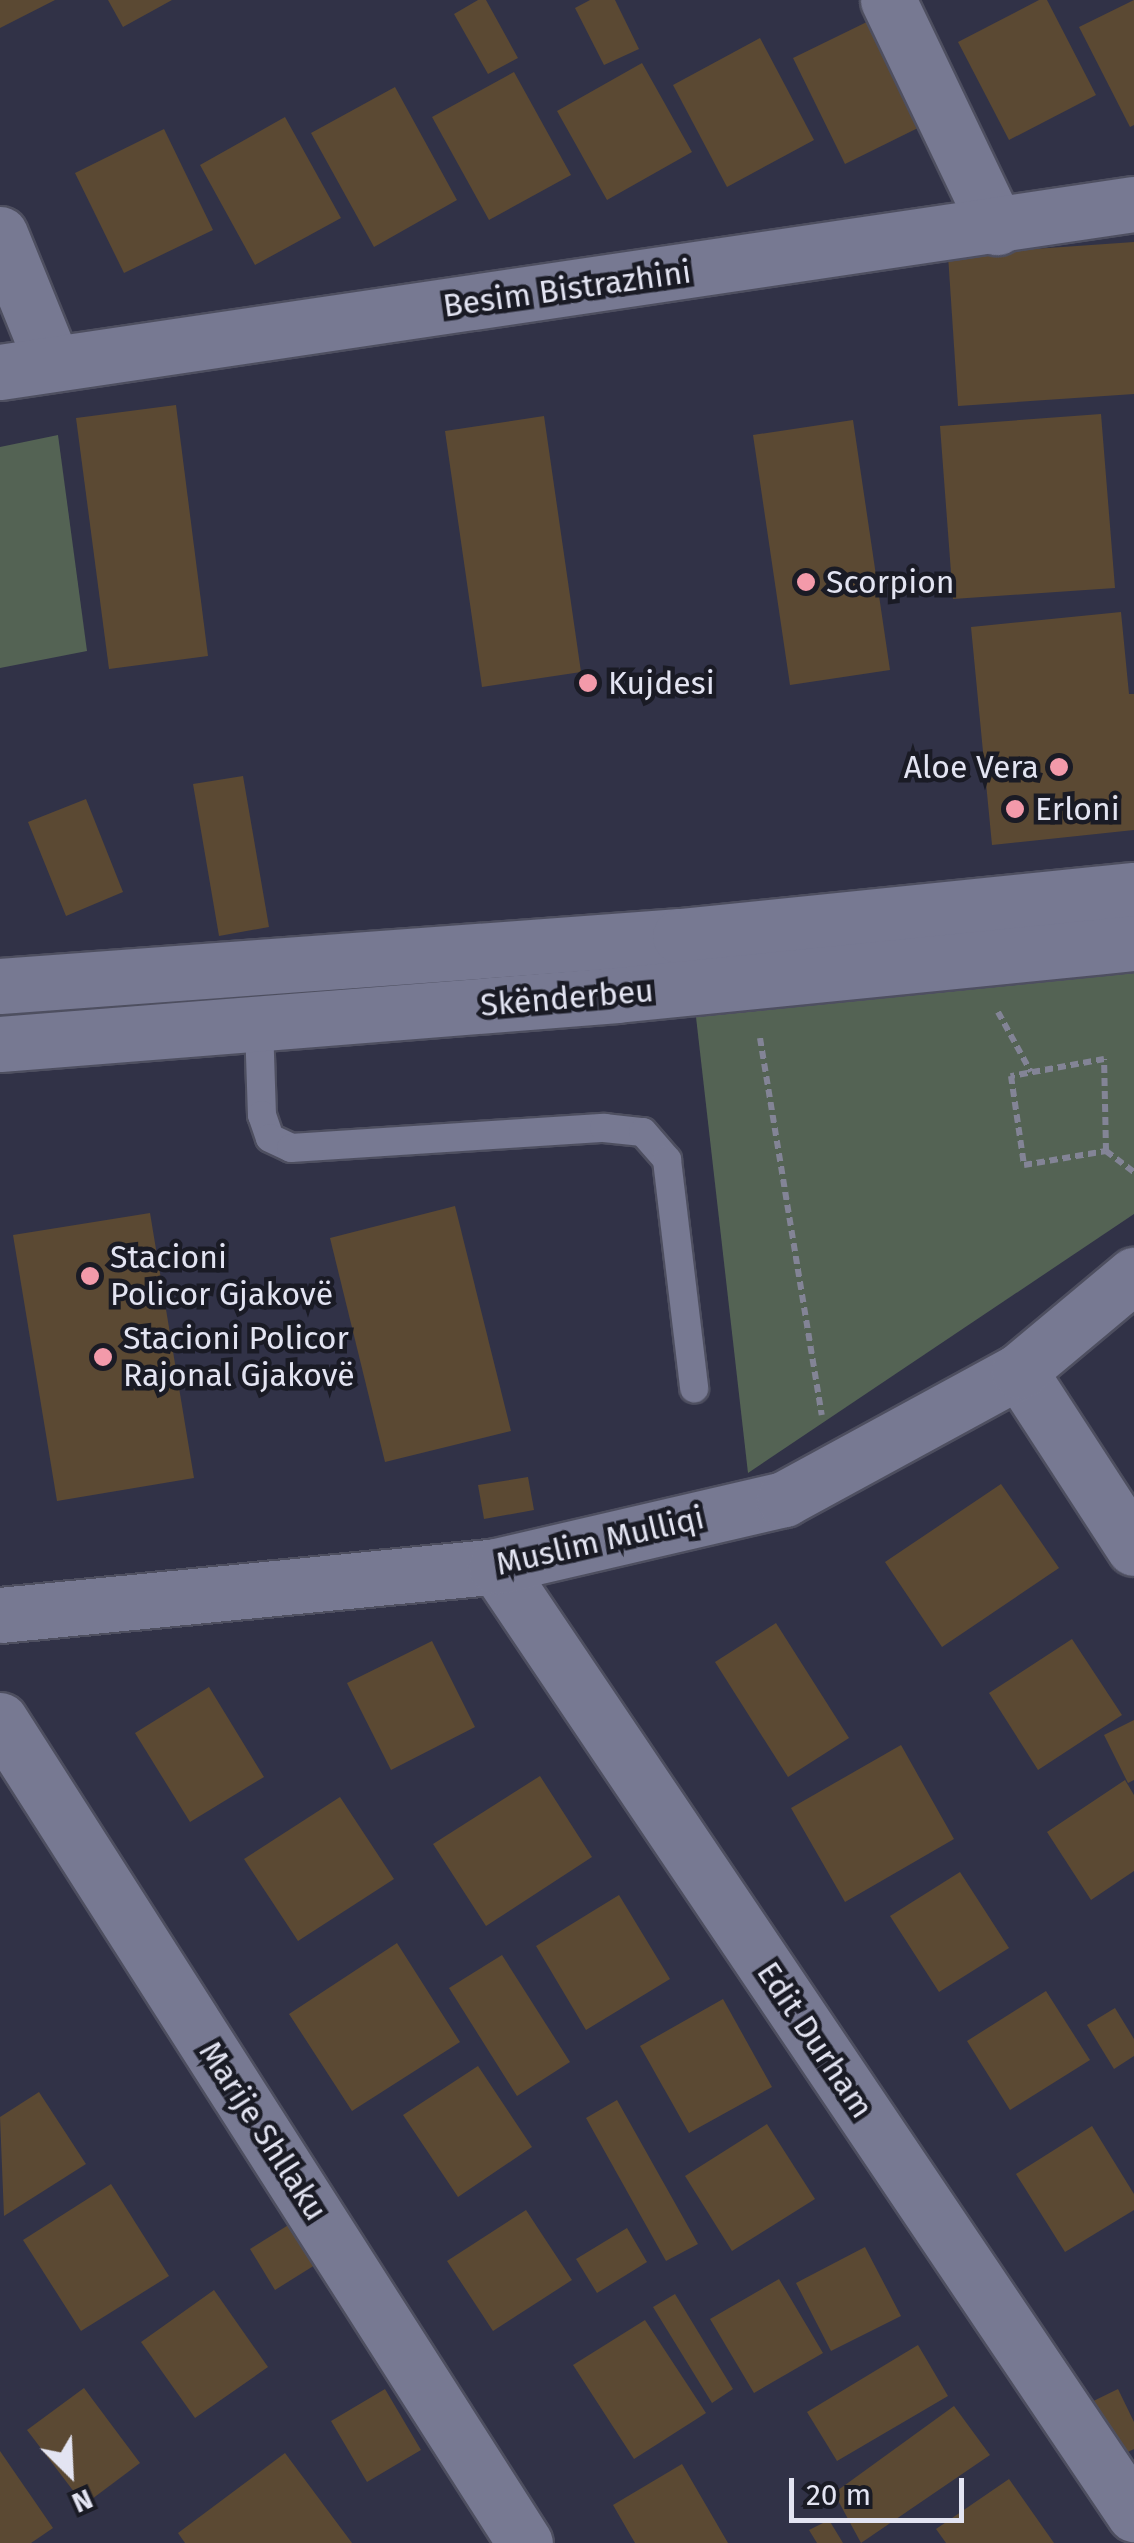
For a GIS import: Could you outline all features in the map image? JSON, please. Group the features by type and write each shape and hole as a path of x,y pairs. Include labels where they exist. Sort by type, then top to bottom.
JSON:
{"street":[{"path":"888,0 997,226"},
{"name":"Besim Bistrazhini","path":"26,367 1134,204"},
{"path":"0,234 26,367"},
{"name":"Skënderbeu","path":"0,986 680,936 1134,890"},
{"name":"Skënderbeu","path":"0,1044 259,1025 1134,943"},
{"name":"Muslim Mulliqi","path":"0,1615 496,1566 784,1499 1018,1372 1134,1275"},
{"path":"1018,1372 1134,1548"},
{"name":"Edit Durham","path":"496,1566 1134,2514"},
{"name":"Marije Shllaku","path":"0,1720 525,2543"}],"lane":[{"path":"259,1025 262,1114 270,1138 292,1148 604,1128 643,1132 667,1160 694,1388"}],"path":[{"path":"759,1034 824,1426"},
{"path":"1106,1151 1104,1059 1011,1076 1024,1165 1106,1151 1134,1172"}],"green space":[{"path":"58,435 87,651 0,668 0,447"},
{"path":"1134,973 1134,1214 748,1473 696,1017"}],"building":[{"path":"0,0 55,0 0,28"},
{"path":"108,0 172,0 123,27"},
{"path":"478,0 486,0 518,58 488,74 454,14"},
{"path":"590,0 615,0 639,49 604,65 575,8"},
{"path":"1039,0 1047,0 1096,95 1009,140 958,42"},
{"path":"1134,0 1134,125 1130,127 1079,27"},
{"path":"875,18 926,124 845,164 793,58"},
{"path":"760,38 814,140 727,187 673,85"},
{"path":"642,63 692,152 607,200 557,111"},
{"path":"514,72 571,175 489,220 432,117"},
{"path":"395,87 457,200 374,247 311,133"},
{"path":"285,117 341,218 255,265 200,165"},
{"path":"164,129 213,230 124,273 75,173"},
{"path":"1134,242 1134,394 958,406 948,255"},
{"path":"176,405 208,656 109,669 76,418"},
{"path":"1101,414 1115,588 953,599 940,426"},
{"path":"544,416 581,672 482,687 445,431"},
{"path":"853,420 890,670 790,685 753,435"},
{"path":"1121,612 1129,694 1134,694 1134,830 992,845 971,627"},
{"path":"243,776 269,927 219,936 193,784"},
{"path":"86,799 123,892 66,916 28,822"},
{"path":"455,1206 511,1431 385,1462 330,1238"},
{"name":"Stacioni Policor Rajonal Gjakovë","path":"150,1213 194,1478 57,1501 13,1235"},
{"path":"528,1477 534,1510 484,1519 478,1485"},
{"path":"1001,1484 1059,1568 942,1647 885,1562"},
{"path":"776,1623 849,1738 788,1777 715,1662"},
{"path":"1072,1639 1122,1715 1038,1770 989,1693"},
{"path":"432,1641 475,1727 391,1770 347,1683"},
{"path":"209,1687 264,1777 190,1822 135,1733"},
{"path":"1134,1720 1134,1780 1128,1783 1104,1735"},
{"path":"901,1745 954,1839 845,1902 791,1808"},
{"path":"540,1776 592,1857 486,1926 433,1844"},
{"path":"1125,1780 1134,1795 1134,1871 1091,1900 1047,1832"},
{"path":"340,1797 394,1879 298,1941 244,1859"},
{"path":"960,1872 1009,1948 939,1992 890,1916"},
{"path":"619,1895 670,1979 586,2030 536,1946"},
{"path":"397,1943 460,2042 352,2111 289,2014"},
{"path":"502,1955 570,2062 517,2096 449,1988"},
{"path":"1046,1991 1090,2060 1010,2110 967,2041"},
{"path":"723,1999 772,2087 689,2133 640,2046"},
{"path":"1115,2008 1134,2039 1134,2056 1114,2069 1087,2025"},
{"path":"478,2066 532,2147 458,2197 403,2115"},
{"path":"39,2092 86,2164 4,2216 0,2117"},
{"path":"617,2100 698,2244 666,2261 586,2118"},
{"path":"767,2124 815,2199 732,2251 685,2176"},
{"path":"1092,2126 1134,2194 1134,2210 1065,2252 1016,2174"},
{"path":"111,2184 169,2276 81,2331 23,2240"},
{"path":"526,2210 572,2280 493,2331 447,2261"},
{"path":"298,2219 323,2260 275,2290 250,2249"},
{"path":"627,2228 647,2262 597,2293 576,2259"},
{"path":"865,2247 901,2316 831,2351 796,2283"},
{"path":"779,2279 823,2353 754,2393 710,2319"},
{"path":"214,2290 268,2367 195,2418 141,2342"},
{"path":"675,2294 733,2389 712,2403 653,2307"},
{"path":"645,2320 706,2413 634,2459 573,2365"},
{"path":"918,2345 948,2396 837,2461 807,2412"},
{"path":"84,2388 140,2463 84,2505 27,2430"},
{"path":"385,2389 421,2450 367,2482 331,2421"},
{"path":"1118,2389 1134,2422 1134,2449 1105,2463 1079,2408"},
{"path":"954,2406 990,2455 861,2543 834,2493"},
{"path":"0,2451 53,2528 31,2543 0,2543"},
{"path":"285,2453 352,2543 185,2543 178,2533"},
{"path":"682,2464 728,2543 635,2543 613,2505"},
{"path":"1009,2479 1054,2543 946,2543 936,2529"},
{"path":"829,2520 843,2543 817,2543 809,2530"}],"place":[{"name":"Scorpion","path":"806,582"},
{"name":"Kujdesi","path":"588,683"},
{"name":"Aloe Vera","path":"1059,767"},
{"name":"Erloni","path":"1015,809"},
{"name":"Stacioni Policor Gjakovë","path":"90,1276"},
{"name":"Stacioni Policor Rajonal Gjakovë","path":"103,1357"}]}
